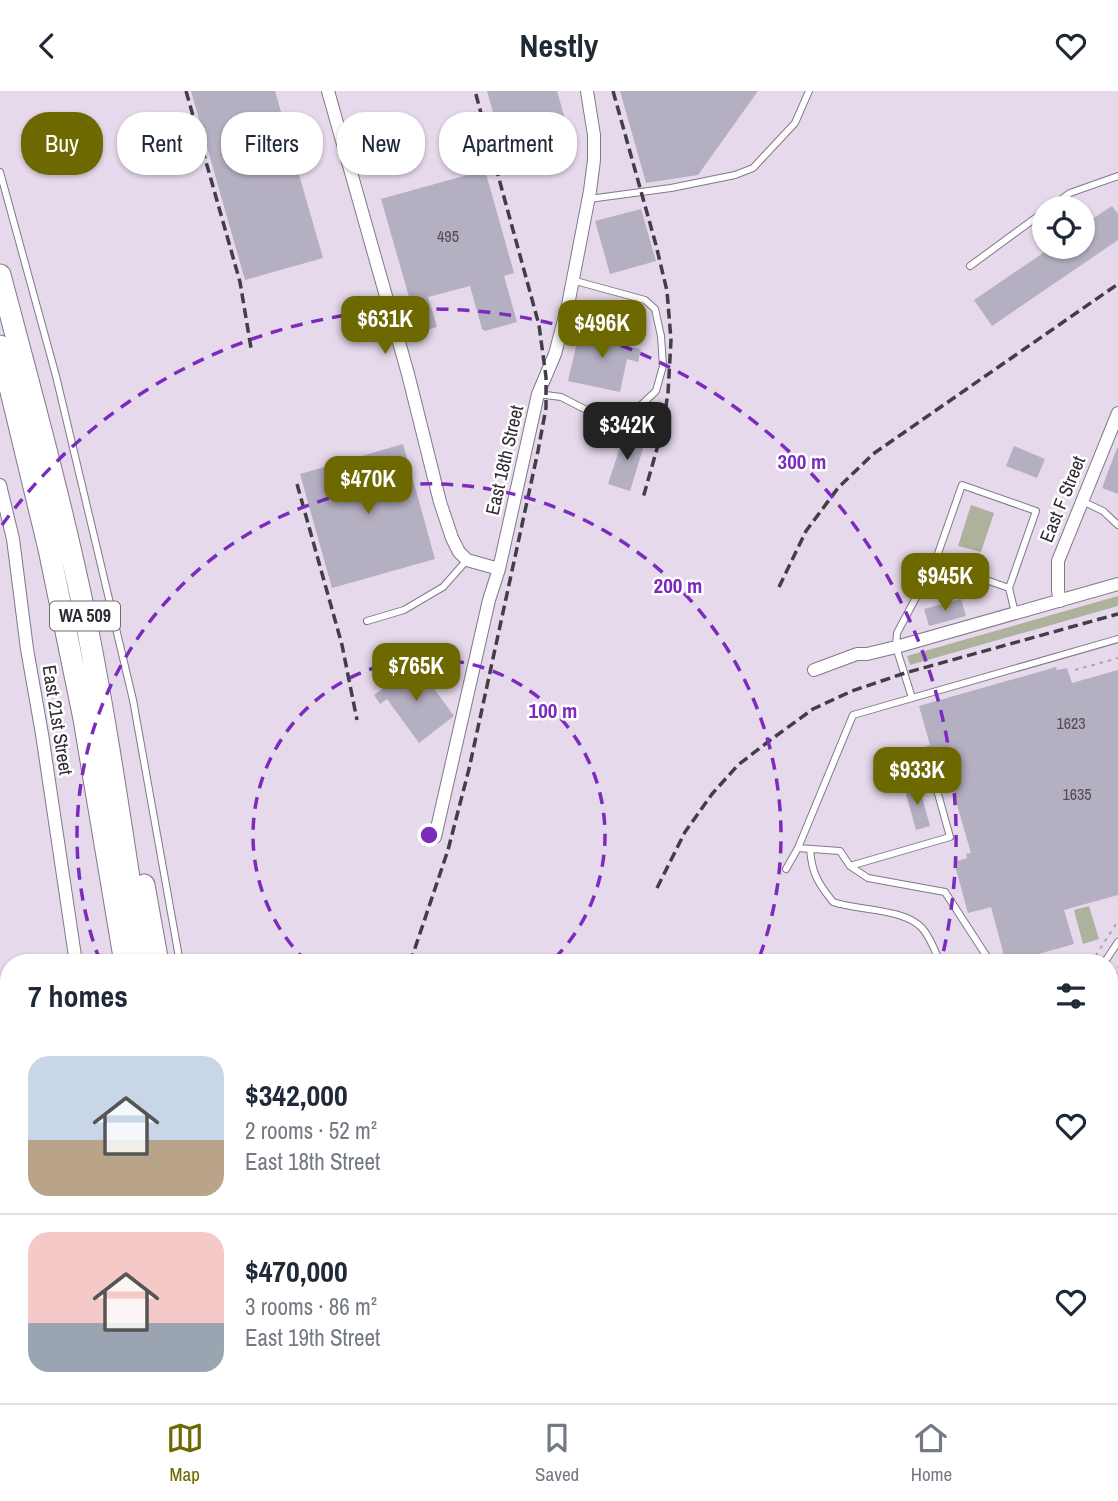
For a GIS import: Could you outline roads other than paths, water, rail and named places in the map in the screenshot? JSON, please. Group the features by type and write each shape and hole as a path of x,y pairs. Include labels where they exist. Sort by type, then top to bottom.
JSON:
{"highway":[{"name":"WA 509","path":"0,275 54,481 81,601 110,750 141,954"},
{"name":"WA 509","path":"0,346 55,575 84,719 123,954"},
{"path":"110,750 137,854 156,954"}],"street":[{"path":"328,91 408,375 440,502 455,545 467,560 499,569"},
{"name":"East 18th Street","path":"435,837 538,394 555,354 572,280 594,160 594,135 586,91"},
{"name":"East F Street","path":"1060,601 1058,561 1118,413"},
{"name":"East 21st Street","path":"0,485 13,539 27,649 75,954"},
{"path":"814,670 857,653 867,654 896,647 1118,584"}],"lane":[{"path":"588,199 735,176 753,168 795,123 809,91"},
{"path":"0,172 56,376 133,700 178,954"},
{"path":"1066,196 1118,176"},
{"path":"970,266 1032,221"},
{"path":"538,394 561,397 606,419 639,407 656,391 663,366 661,336 655,309 645,300 572,280"},
{"path":"912,698 896,647 897,633 935,562 962,485 1036,511 1009,588 1015,613"},
{"path":"1082,501 1103,510 1118,526"},
{"path":"367,621 404,610 443,587 467,560"},
{"path":"935,562 1009,588"},
{"path":"786,869 798,848 853,715 1118,639"},
{"path":"849,866 950,837 935,783"},
{"path":"798,848 840,851 849,866 868,878 945,892 985,954"},
{"path":"810,849 814,874 833,902 895,914 916,923 924,930 936,954"}],"railway":[{"path":"186,91 240,282 251,348"},
{"path":"413,954 448,850 469,769 546,408 546,377 539,325 475,91"},
{"path":"613,91 667,291 671,340 668,393 662,431 643,498"},
{"path":"779,587 806,531 838,488 873,454 1118,284"},
{"path":"297,484 342,645 357,720"},
{"path":"657,888 685,832 712,794 738,765 813,709 852,691 905,673 1118,614"}]}
